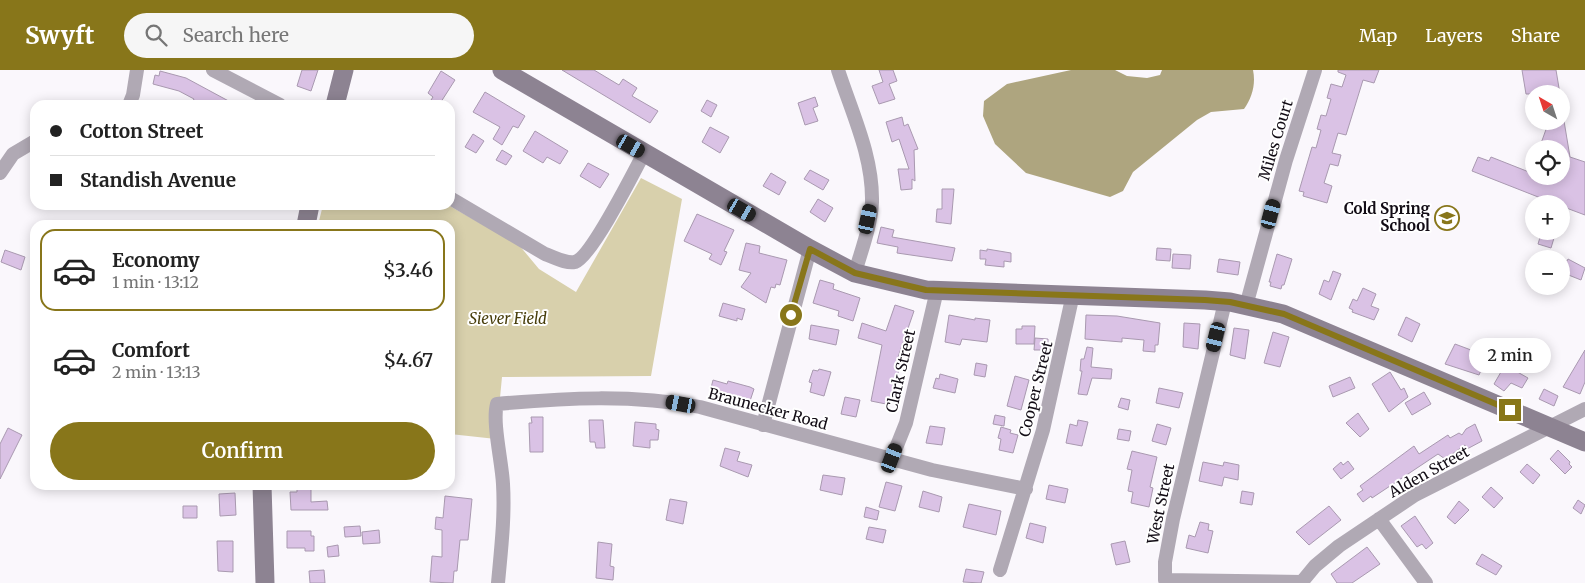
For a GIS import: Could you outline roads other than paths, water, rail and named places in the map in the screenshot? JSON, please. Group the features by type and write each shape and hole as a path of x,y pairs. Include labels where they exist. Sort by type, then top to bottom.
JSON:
{"street":[{"path":"131,100 137,70"},
{"path":"214,70 271,100"},
{"path":"336,100 344,70"},
{"path":"502,70 810,249 855,273 886,282 937,290 1074,294 1225,302 1284,314 1585,442"},
{"path":"838,70 861,134 869,167 872,204 855,273"},
{"name":"Miles Court","path":"1246,306 1286,160 1315,70"},
{"path":"0,174 13,154 30,144"},
{"path":"455,201 545,254 559,260 578,261 590,247 644,153"},
{"path":"762,424 810,249"},
{"name":"Clark Street","path":"892,458 906,423 937,290"},
{"name":"Cooper Street","path":"1000,570 1026,490 1061,361 1074,294"},
{"name":"West Street","path":"1225,302 1175,510 1165,562 1165,582 1302,582"},
{"name":"Braunecker Road","path":"498,583 503,526 503,492 498,435 494,415 497,404 580,399 662,400 700,407 932,470 1026,490"},
{"name":"Alden Street","path":"1302,582 1315,566 1339,546 1416,495 1585,409"},
{"path":"262,490 265,583"},
{"path":"1379,519 1426,583"}],"place":[{"name":"Cold Spring School","path":"1447,218"}],"park label":[{"name":"Siever Field","path":"508,319"}]}
